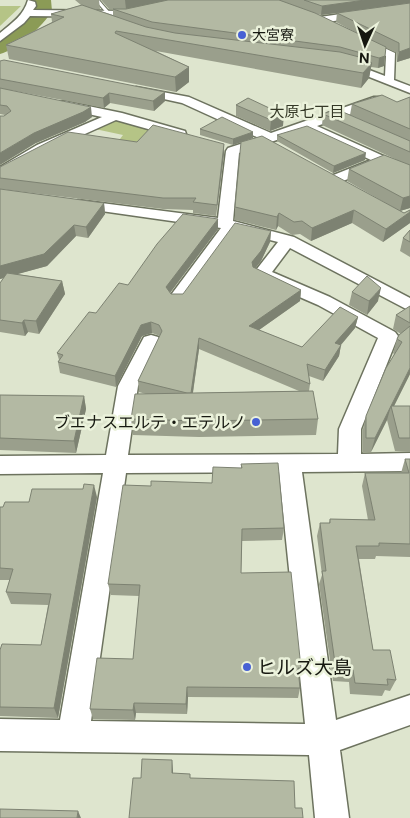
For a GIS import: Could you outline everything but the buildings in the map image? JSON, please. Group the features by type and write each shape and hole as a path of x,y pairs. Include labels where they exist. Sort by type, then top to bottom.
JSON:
{"street":[{"path":"0,38 27,13 32,6 29,0"},
{"path":"27,13 126,14 169,2 195,0"},
{"path":"394,0 410,6"},
{"path":"335,27 314,18 410,6"},
{"path":"86,14 120,26"},
{"path":"350,34 392,56 390,78 386,81"},
{"path":"328,60 364,69 386,81 407,87"},
{"path":"177,299 228,224 228,149 266,140 407,87"},
{"path":"128,89 186,100 266,140 279,151"},
{"path":"48,102 114,116 196,139"},
{"path":"334,115 350,123"},
{"path":"0,173 42,148 114,116"},
{"path":"306,125 410,173"},
{"path":"348,190 327,178 382,160"},
{"path":"59,202 228,224 288,240 410,305"},
{"path":"288,240 262,274 324,301 388,336 350,429 349,462"},
{"path":"74,736 128,386 151,341"},
{"path":"290,462 332,818"},
{"path":"0,465 410,462"},
{"path":"0,735 323,740 410,710"}],"lane":[{"path":"97,0 110,14"}],"green space":[{"path":"0,6 21,6 0,26"},
{"path":"117,118 158,131 105,159 123,135 95,129"}],"waterway":[{"path":"0,47 38,17 42,11 41,0"}],"place":[{"name":"大宮寮","path":"242,35"},
{"name":"ブエナスエルテ・エテルノ","path":"256,422"},
{"name":"ヒルズ大島","path":"247,667"}],"district":[{"name":"大原七丁目","path":"307,112"}]}
